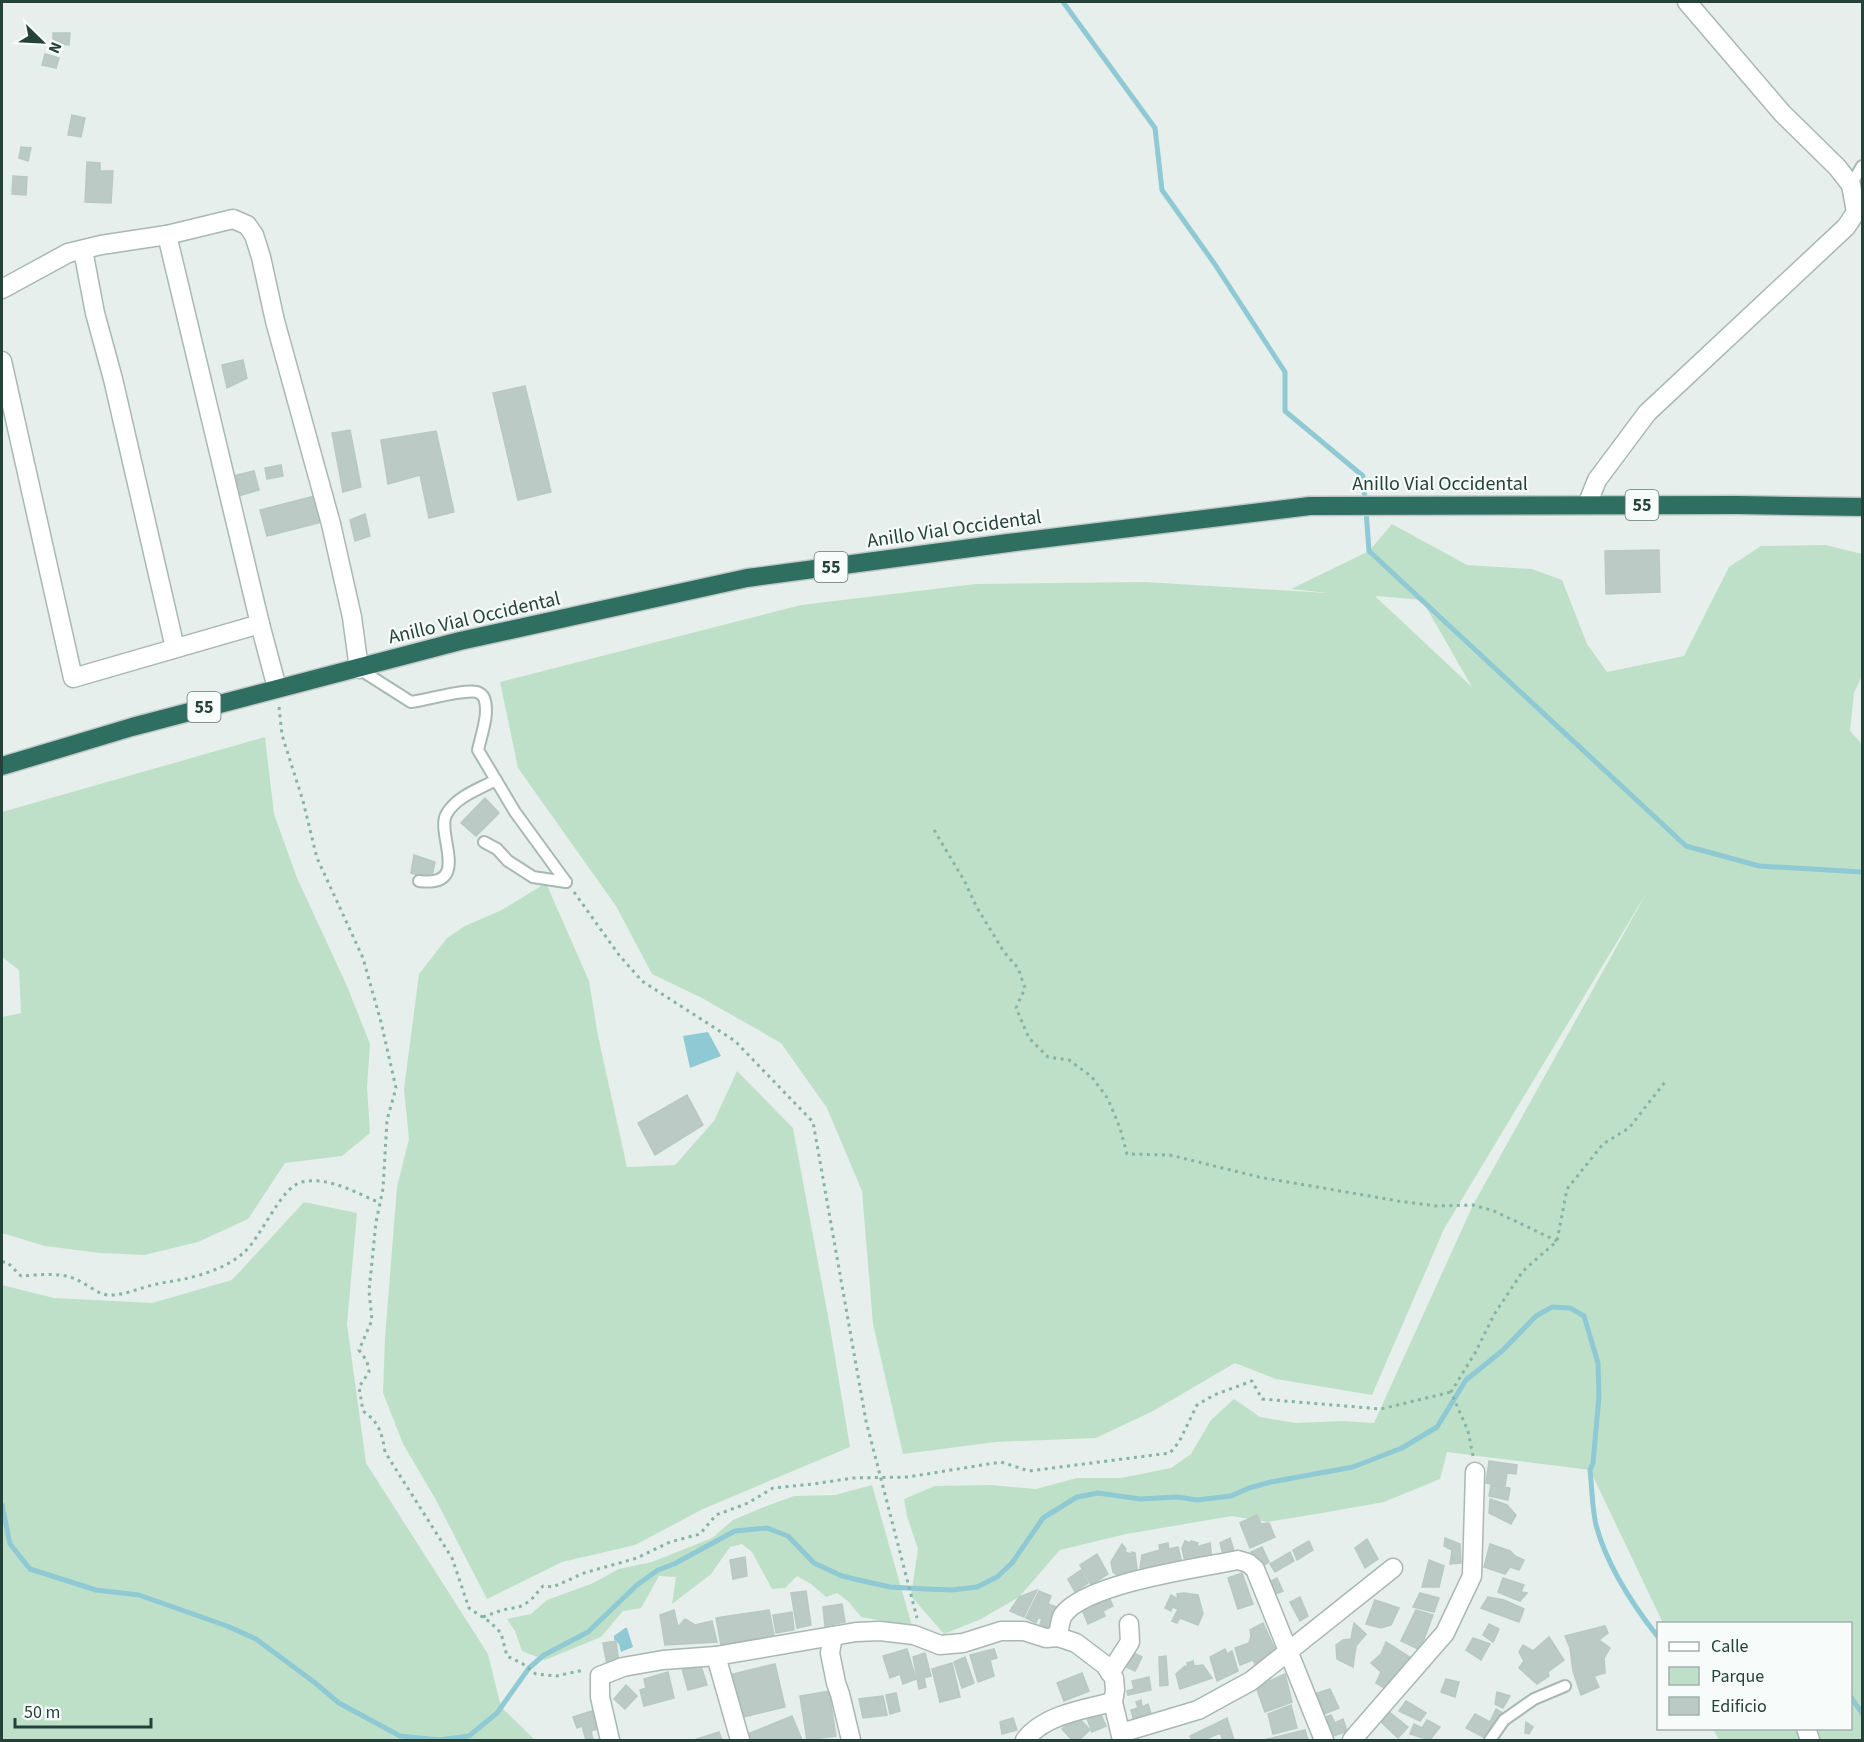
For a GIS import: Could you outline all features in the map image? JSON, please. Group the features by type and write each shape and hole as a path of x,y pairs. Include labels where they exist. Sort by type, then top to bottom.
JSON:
{"highway":[{"name":"Anillo Vial Occidental","path":"2,766 132,727 460,641 747,578 1019,541 1311,506 1863,507"}],"street":[{"path":"1587,505 1597,480 1647,412 1846,227 1856,212 1851,185 1837,167 1782,113 1687,2"},
{"path":"2,289 68,253 101,245 167,235 233,219 247,225 254,235 340,562 352,617 359,669"},
{"path":"167,235 277,688"},
{"path":"83,250 95,313 116,390 176,648"},
{"path":"2,361 73,678 260,624"},
{"path":"1352,1740 1445,1633 1472,1576 1475,1472"},
{"path":"1058,1637 1063,1616 1075,1604 1112,1586 1238,1560 1248,1563 1255,1569 1324,1740"},
{"path":"609,1740 600,1697 600,1676 623,1667 663,1660 716,1656 856,1632 880,1631 914,1635 940,1645 963,1643 1001,1631 1024,1631 1046,1638 1058,1637 1076,1643 1105,1665 1114,1678 1113,1702 1122,1737 1198,1710 1251,1681 1393,1568"},
{"path":"1110,1673 1130,1642 1130,1624"},
{"path":"833,1636 830,1653 851,1740"},
{"path":"716,1656 740,1740"},
{"path":"1025,1740 1032,1731 1068,1713 1113,1702"}],"lane":[{"path":"1851,185 1863,166"},
{"path":"359,669 411,702 462,693 477,692 482,696 485,701 484,717 478,750 515,812 566,882"},
{"path":"419,881 433,882 442,877 447,870 449,849 443,824 447,812 465,796 496,780"},
{"path":"484,842 497,849 508,861 533,877 566,882"},
{"path":"1490,1740 1504,1720 1534,1699 1565,1686"}],"path":[{"path":"277,688 282,735 303,801 317,858 363,958 396,1088 387,1120 383,1189 369,1291 372,1320 359,1350 367,1361 369,1372 359,1387 363,1411 374,1419 383,1437 385,1452 452,1558 469,1608 501,1633 507,1656 536,1674 556,1676 592,1670 600,1676"},
{"path":"934,830 1004,952 1017,968 1025,988 1016,1008 1029,1038 1048,1057 1069,1060 1092,1077 1108,1099 1120,1128 1127,1154 1170,1155 1258,1177 1398,1201 1437,1206 1473,1205 1494,1211 1557,1241"},
{"path":"566,882 619,955 642,981 735,1041 813,1122 866,1421 924,1640"},
{"path":"483,1617 501,1610 519,1607 530,1600 543,1586 553,1587 584,1573 636,1558 670,1542 700,1534 716,1515 748,1503 773,1488 881,1476 908,1477 1001,1462 1029,1471 1170,1452 1179,1442 1197,1405 1214,1395 1252,1381 1262,1399 1381,1409 1451,1392 1523,1270 1557,1241 1567,1189 1603,1144 1629,1128 1665,1082"},
{"path":"2,1262 7,1262 21,1276 45,1275 74,1278 107,1295 124,1293 213,1270 242,1254 261,1232 281,1197 300,1182 322,1181 347,1188 380,1203"},
{"path":"1451,1392 1468,1431 1475,1472"}],"green space":[{"path":"1392,524 1467,565 1532,569 1562,580 1587,644 1607,672 1684,656 1729,567 1761,546 1826,545 1862,554 1862,676 1854,693 1850,731 1862,744 1862,1740 1719,1740 1714,1730 1852,1730 1852,1622 1663,1622 1590,1470 1447,1452 1440,1479 1384,1502 1267,1522 1232,1516 1126,1534 1060,1550 1019,1597 981,1619 944,1634 911,1596 918,1549 904,1499 935,1486 991,1485 1036,1489 1077,1478 1121,1478 1171,1468 1191,1454 1211,1420 1234,1399 1260,1417 1296,1423 1343,1421 1374,1423 1473,1205 1647,892 1444,1229 1372,1395 1276,1379 1235,1363 1153,1411 1096,1438 996,1442 903,1454 873,1324 862,1191 827,1108 781,1043 702,998 652,974 616,906 518,768 500,682 801,605 976,584 1145,582 1328,593 1291,589 1369,551","holes":["1376,596 1422,600 1472,687 1376,597"]},
{"path":"265,737 274,814 297,878 347,986 370,1044 367,1087 370,1133 342,1156 285,1163 248,1219 198,1242 144,1255 100,1253 45,1246 2,1233 2,1017 21,1013 19,970 2,957 2,812"},
{"path":"546,883 589,981 598,1036 627,1167 675,1165 714,1121 737,1071 793,1128 850,1447 703,1509 635,1545 562,1562 487,1599 436,1500 403,1444 383,1393 397,1187 409,1139 404,1089 419,974 447,938 465,926 502,910"},
{"path":"304,1202 357,1213 347,1324 366,1463 488,1654 501,1707 535,1740 2,1740 2,1285 54,1298 152,1303 232,1280"},
{"path":"872,1485 912,1626 861,1617 848,1601 837,1593 826,1597 797,1576 785,1588 772,1589 752,1552 742,1544 730,1547 711,1574 672,1604 676,1577 659,1576 641,1608 623,1611 601,1637 545,1660 522,1651 515,1631 507,1619 531,1614 547,1600 591,1584 619,1569 652,1562 712,1538 733,1520 764,1507 794,1496 835,1495"}],"water":[{"path":"708,1032 721,1056 690,1068 683,1036"},
{"path":"627,1628 633,1647 621,1652 614,1636"}],"building":[{"path":"53,33 70,33 69,45 53,44"},
{"path":"45,54 59,58 56,68 42,65"},
{"path":"72,115 85,118 81,137 68,135"},
{"path":"21,147 31,148 28,161 19,158"},
{"path":"87,162 100,163 100,171 113,171 111,203 85,202"},
{"path":"13,176 27,177 26,195 12,194"},
{"path":"243,360 247,378 227,388 222,365"},
{"path":"525,386 551,492 518,500 493,393"},
{"path":"350,430 361,487 343,492 332,433"},
{"path":"436,431 454,512 429,518 420,475 388,484 381,440"},
{"path":"281,465 283,476 267,479 265,468"},
{"path":"254,471 259,490 238,496 233,476"},
{"path":"315,496 322,522 267,536 260,510"},
{"path":"365,514 370,536 355,541 350,520"},
{"path":"1659,550 1660,592 1606,594 1605,551"},
{"path":"485,798 499,813 476,836 461,823"},
{"path":"414,855 435,862 431,880 411,873"},
{"path":"687,1095 703,1125 655,1155 638,1123"},
{"path":"1489,1461 1517,1465 1516,1474 1507,1473 1505,1486 1486,1483"},
{"path":"1491,1485 1510,1488 1508,1500 1489,1496"},
{"path":"1490,1499 1507,1505 1516,1515 1511,1524 1489,1513"},
{"path":"1257,1515 1261,1524 1269,1523 1275,1537 1250,1548 1240,1523"},
{"path":"1230,1538 1235,1554 1224,1558 1220,1543"},
{"path":"1445,1538 1460,1544 1461,1563 1450,1564 1452,1550 1444,1546"},
{"path":"1367,1539 1378,1559 1365,1568 1355,1548"},
{"path":"1185,1541 1198,1543 1196,1546 1210,1543 1212,1560 1186,1566 1182,1548"},
{"path":"1309,1541 1313,1550 1297,1560 1293,1550"},
{"path":"1168,1543 1169,1549 1178,1547 1183,1568 1151,1573 1140,1568 1142,1555 1160,1550 1159,1545"},
{"path":"1122,1544 1126,1549 1125,1552 1135,1553 1137,1569 1135,1572 1126,1572 1126,1576 1120,1577 1113,1572 1111,1562"},
{"path":"1490,1544 1510,1551 1524,1560 1519,1570 1510,1567 1505,1574 1484,1567"},
{"path":"1262,1547 1269,1562 1260,1568 1251,1552"},
{"path":"1290,1552 1294,1561 1275,1572 1270,1564"},
{"path":"1097,1554 1108,1574 1091,1585 1080,1565"},
{"path":"745,1557 747,1576 733,1579 730,1560"},
{"path":"1429,1560 1444,1566 1439,1587 1422,1587"},
{"path":"1081,1570 1088,1583 1075,1592 1068,1579"},
{"path":"1242,1573 1253,1604 1238,1609 1228,1578"},
{"path":"1277,1578 1283,1591 1273,1595 1267,1583"},
{"path":"1503,1578 1524,1585 1521,1592 1527,1593 1520,1601 1498,1592"},
{"path":"1037,1590 1024,1617 1010,1611 1019,1597"},
{"path":"806,1591 811,1625 797,1628 791,1593"},
{"path":"1039,1591 1051,1596 1048,1604 1059,1608 1050,1628 1040,1624 1042,1619 1038,1618 1036,1623 1026,1618"},
{"path":"1420,1593 1439,1598 1434,1612 1413,1607"},
{"path":"1177,1594 1198,1595 1203,1614 1198,1625 1180,1618 1177,1623 1172,1621 1178,1609 1172,1607 1171,1611 1165,1608 1171,1595 1178,1599"},
{"path":"1108,1595 1113,1606 1103,1611 1105,1616 1088,1624 1081,1607"},
{"path":"1300,1597 1308,1616 1300,1621 1290,1602"},
{"path":"1488,1597 1504,1600 1524,1609 1519,1622 1481,1608"},
{"path":"1375,1600 1399,1608 1391,1625 1381,1628 1366,1624"},
{"path":"842,1604 845,1622 825,1626 823,1607"},
{"path":"674,1610 678,1627 685,1619 695,1625 712,1621 717,1642 665,1645 660,1615"},
{"path":"769,1610 774,1635 721,1645 716,1618"},
{"path":"1416,1610 1433,1615 1420,1650 1401,1641"},
{"path":"792,1612 794,1630 776,1633 773,1615"},
{"path":"1263,1623 1278,1656 1256,1666 1253,1660 1240,1665 1235,1648 1249,1643 1250,1630"},
{"path":"1354,1623 1366,1634 1356,1646 1353,1667 1337,1659 1336,1645 1343,1640 1351,1639"},
{"path":"1489,1624 1499,1629 1493,1642 1483,1635"},
{"path":"1605,1626 1608,1633 1599,1640 1610,1648 1604,1658 1605,1673 1594,1676 1599,1687 1581,1695 1565,1636"},
{"path":"1549,1637 1564,1660 1548,1672 1549,1676 1537,1684 1519,1668 1524,1661 1519,1652 1523,1645 1533,1651"},
{"path":"1473,1638 1490,1644 1481,1660 1466,1650"},
{"path":"616,1641 619,1663 607,1665 603,1643"},
{"path":"1386,1642 1416,1661 1386,1689 1376,1683 1381,1672 1371,1663 1381,1654"},
{"path":"907,1649 916,1679 903,1684 900,1674 890,1678 883,1656"},
{"path":"994,1649 997,1658 990,1660 994,1676 978,1682 970,1655"},
{"path":"1225,1649 1227,1654 1232,1651 1238,1671 1217,1681 1210,1657"},
{"path":"1130,1651 1142,1657 1135,1671 1122,1665"},
{"path":"925,1653 931,1676 924,1678 926,1687 919,1689 913,1657"},
{"path":"1166,1656 1168,1685 1160,1686 1159,1657"},
{"path":"965,1657 974,1683 962,1688 954,1662"},
{"path":"1193,1661 1194,1666 1203,1665 1212,1678 1180,1689 1176,1674 1185,1666 1188,1667 1187,1663"},
{"path":"700,1663 707,1685 688,1690 682,1669"},
{"path":"952,1663 960,1697 940,1702 932,1669"},
{"path":"775,1664 785,1707 739,1718 729,1675"},
{"path":"668,1672 674,1698 644,1706 640,1690 646,1688 644,1679"},
{"path":"1082,1673 1089,1691 1064,1701 1057,1683"},
{"path":"1285,1674 1292,1702 1265,1712 1256,1687"},
{"path":"1149,1677 1151,1690 1128,1695 1127,1691 1134,1689 1132,1681"},
{"path":"1446,1679 1459,1682 1455,1697 1441,1692"},
{"path":"626,1685 637,1696 625,1709 614,1699"},
{"path":"1330,1689 1339,1708 1324,1714 1314,1694"},
{"path":"829,1691 836,1736 807,1740 800,1696"},
{"path":"1497,1692 1510,1696 1503,1708 1495,1704"},
{"path":"896,1693 900,1711 890,1714 886,1695"},
{"path":"883,1696 887,1715 863,1718 859,1699"},
{"path":"1141,1700 1142,1707 1148,1704 1153,1720 1135,1725 1131,1710 1138,1708 1136,1702"},
{"path":"1406,1701 1426,1713 1420,1721 1399,1711"},
{"path":"1291,1705 1297,1728 1273,1734 1268,1714"},
{"path":"1496,1709 1504,1714 1485,1738 1466,1728 1475,1714 1490,1722"},
{"path":"1099,1710 1106,1726 1092,1732 1086,1716"},
{"path":"592,1711 597,1729 591,1731 593,1740 586,1740 582,1726 577,1728 573,1717"},
{"path":"1388,1711 1408,1727 1398,1738 1379,1720"},
{"path":"1331,1715 1335,1723 1343,1719 1347,1731 1325,1739 1317,1720"},
{"path":"792,1716 802,1740 751,1740 748,1734"},
{"path":"1013,1718 1017,1730 1002,1734 1000,1722"},
{"path":"1079,1718 1090,1730 1079,1740 1072,1740 1062,1729 1070,1721 1072,1724"},
{"path":"1227,1718 1234,1740 1223,1740 1220,1733 1204,1740 1192,1740 1190,1736"},
{"path":"1427,1720 1440,1727 1430,1740 1410,1734 1414,1724 1422,1728"},
{"path":"1526,1722 1533,1727 1529,1734 1525,1733"},
{"path":"1305,1730 1308,1740 1264,1740"},
{"path":"719,1732 722,1740 694,1740"}],"waterway":[{"path":"1063,2 1155,128 1162,190 1214,263 1285,372 1285,411 1363,476 1365,501"},
{"path":"1366,510 1369,551 1686,846 1759,866 1862,872"},
{"path":"2,1505 10,1544 30,1569 96,1590 139,1595 227,1626 256,1639 339,1703 400,1736 439,1740 469,1736 497,1713 529,1668 544,1655 588,1632 637,1585 658,1570 674,1564 735,1531 767,1528 788,1536 814,1563 842,1576 859,1580 890,1587 952,1590 977,1587 997,1577 1012,1563 1043,1518 1077,1497 1098,1493 1140,1499 1177,1497 1197,1500 1231,1496 1271,1482 1353,1467 1402,1448 1437,1427 1466,1380 1502,1351 1536,1316 1552,1307 1570,1308 1584,1316 1598,1363 1599,1396 1593,1463 1590,1470 1596,1525 1621,1584 1657,1636"},
{"path":"1852,1699 1862,1713"}]}
